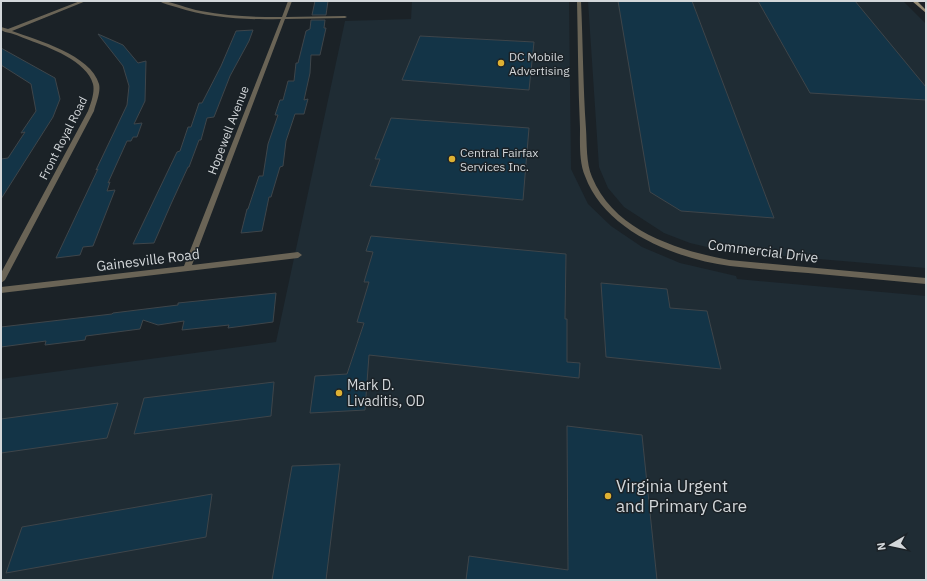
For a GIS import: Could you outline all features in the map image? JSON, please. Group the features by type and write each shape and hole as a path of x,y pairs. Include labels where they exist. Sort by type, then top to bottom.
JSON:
{"street":[{"path":"1,34 84,1"},
{"path":"161,1 198,12 222,16 284,18 345,17"},
{"name":"Hopewell Avenue","path":"187,268 290,1"},
{"name":"Commercial Drive","path":"579,1 583,123 587,169 593,188 600,198 622,220 642,234 669,247 710,260 926,281"},
{"path":"914,1 926,12"},
{"name":"Front Royal Road","path":"1,28 76,59 94,76 96,90 91,111 1,280"},
{"name":"Gainesville Road","path":"1,290 298,255"}],"shaded area":[{"path":"412,1 569,1 571,169 588,204 611,226 642,247 680,263 736,276 737,279 926,296 926,580 1,580 1,379 276,342 345,21 411,19"},
{"path":"588,1 903,1 926,24 926,268 724,251 690,243 664,233 624,207 608,188 599,167"}],"building":[{"path":"315,1 328,1 326,15 312,15"},
{"path":"618,1 692,1 774,218 681,211 650,192"},
{"path":"758,1 855,1 926,87 926,100 810,93"},
{"path":"311,20 325,20 324,28 326,28 320,55 311,55 310,73 304,100 308,99 304,114 295,114 286,141 283,166 280,167 271,197 269,197 262,231 241,233 247,209 259,176 263,176 268,144 278,115 275,115 280,100 283,100 288,81 294,81 296,63 298,63 306,31 310,29"},
{"path":"253,30 249,41 230,76 214,117 207,118 201,140 199,140 189,167 154,243 133,244 177,152 180,151 188,127 191,127 199,103 202,103 221,66 236,31"},
{"path":"98,34 123,45 138,63 146,61 145,101 134,124 142,123 137,137 133,137 131,141 127,141 108,183 110,182 107,191 115,190 93,246 83,247 80,255 56,258 127,105 129,86 123,66"},
{"path":"420,36 534,42 529,90 402,80"},
{"path":"1,48 55,78 60,99 53,117 1,199 1,159 8,158 25,132 21,133 36,111 31,84 1,65"},
{"name":"Central Fairfax Services Inc.","path":"391,118 529,128 523,200 370,186 380,159 375,159"},
{"path":"371,236 566,254 565,319 567,319 567,362 580,363 579,378 369,355 365,410 310,413 315,376 347,374 364,323 357,322 369,282 364,282 373,252 366,251"},
{"path":"601,283 667,289 670,308 707,311 721,369 606,357"},
{"path":"276,293 273,322 228,328 229,325 182,330 184,321 158,325 143,320 140,329 86,336 85,340 45,345 46,341 1,347 1,327 112,314 178,305 178,303"},
{"path":"274,382 271,416 134,434 144,398"},
{"path":"118,403 107,438 1,453 1,419"},
{"name":"Virginia Urgent and Primary Care","path":"567,426 642,435 657,580 466,580 469,556 568,570"},
{"path":"340,464 326,580 272,580 292,466"},
{"path":"212,494 206,537 6,573 22,527"}],"place":[{"name":"DC Mobile Advertising","path":"501,63"},
{"name":"Central Fairfax Services Inc.","path":"452,159"},
{"name":"Mark D. Livaditis, OD","path":"339,393"},
{"name":"Virginia Urgent and Primary Care","path":"608,496"}]}
